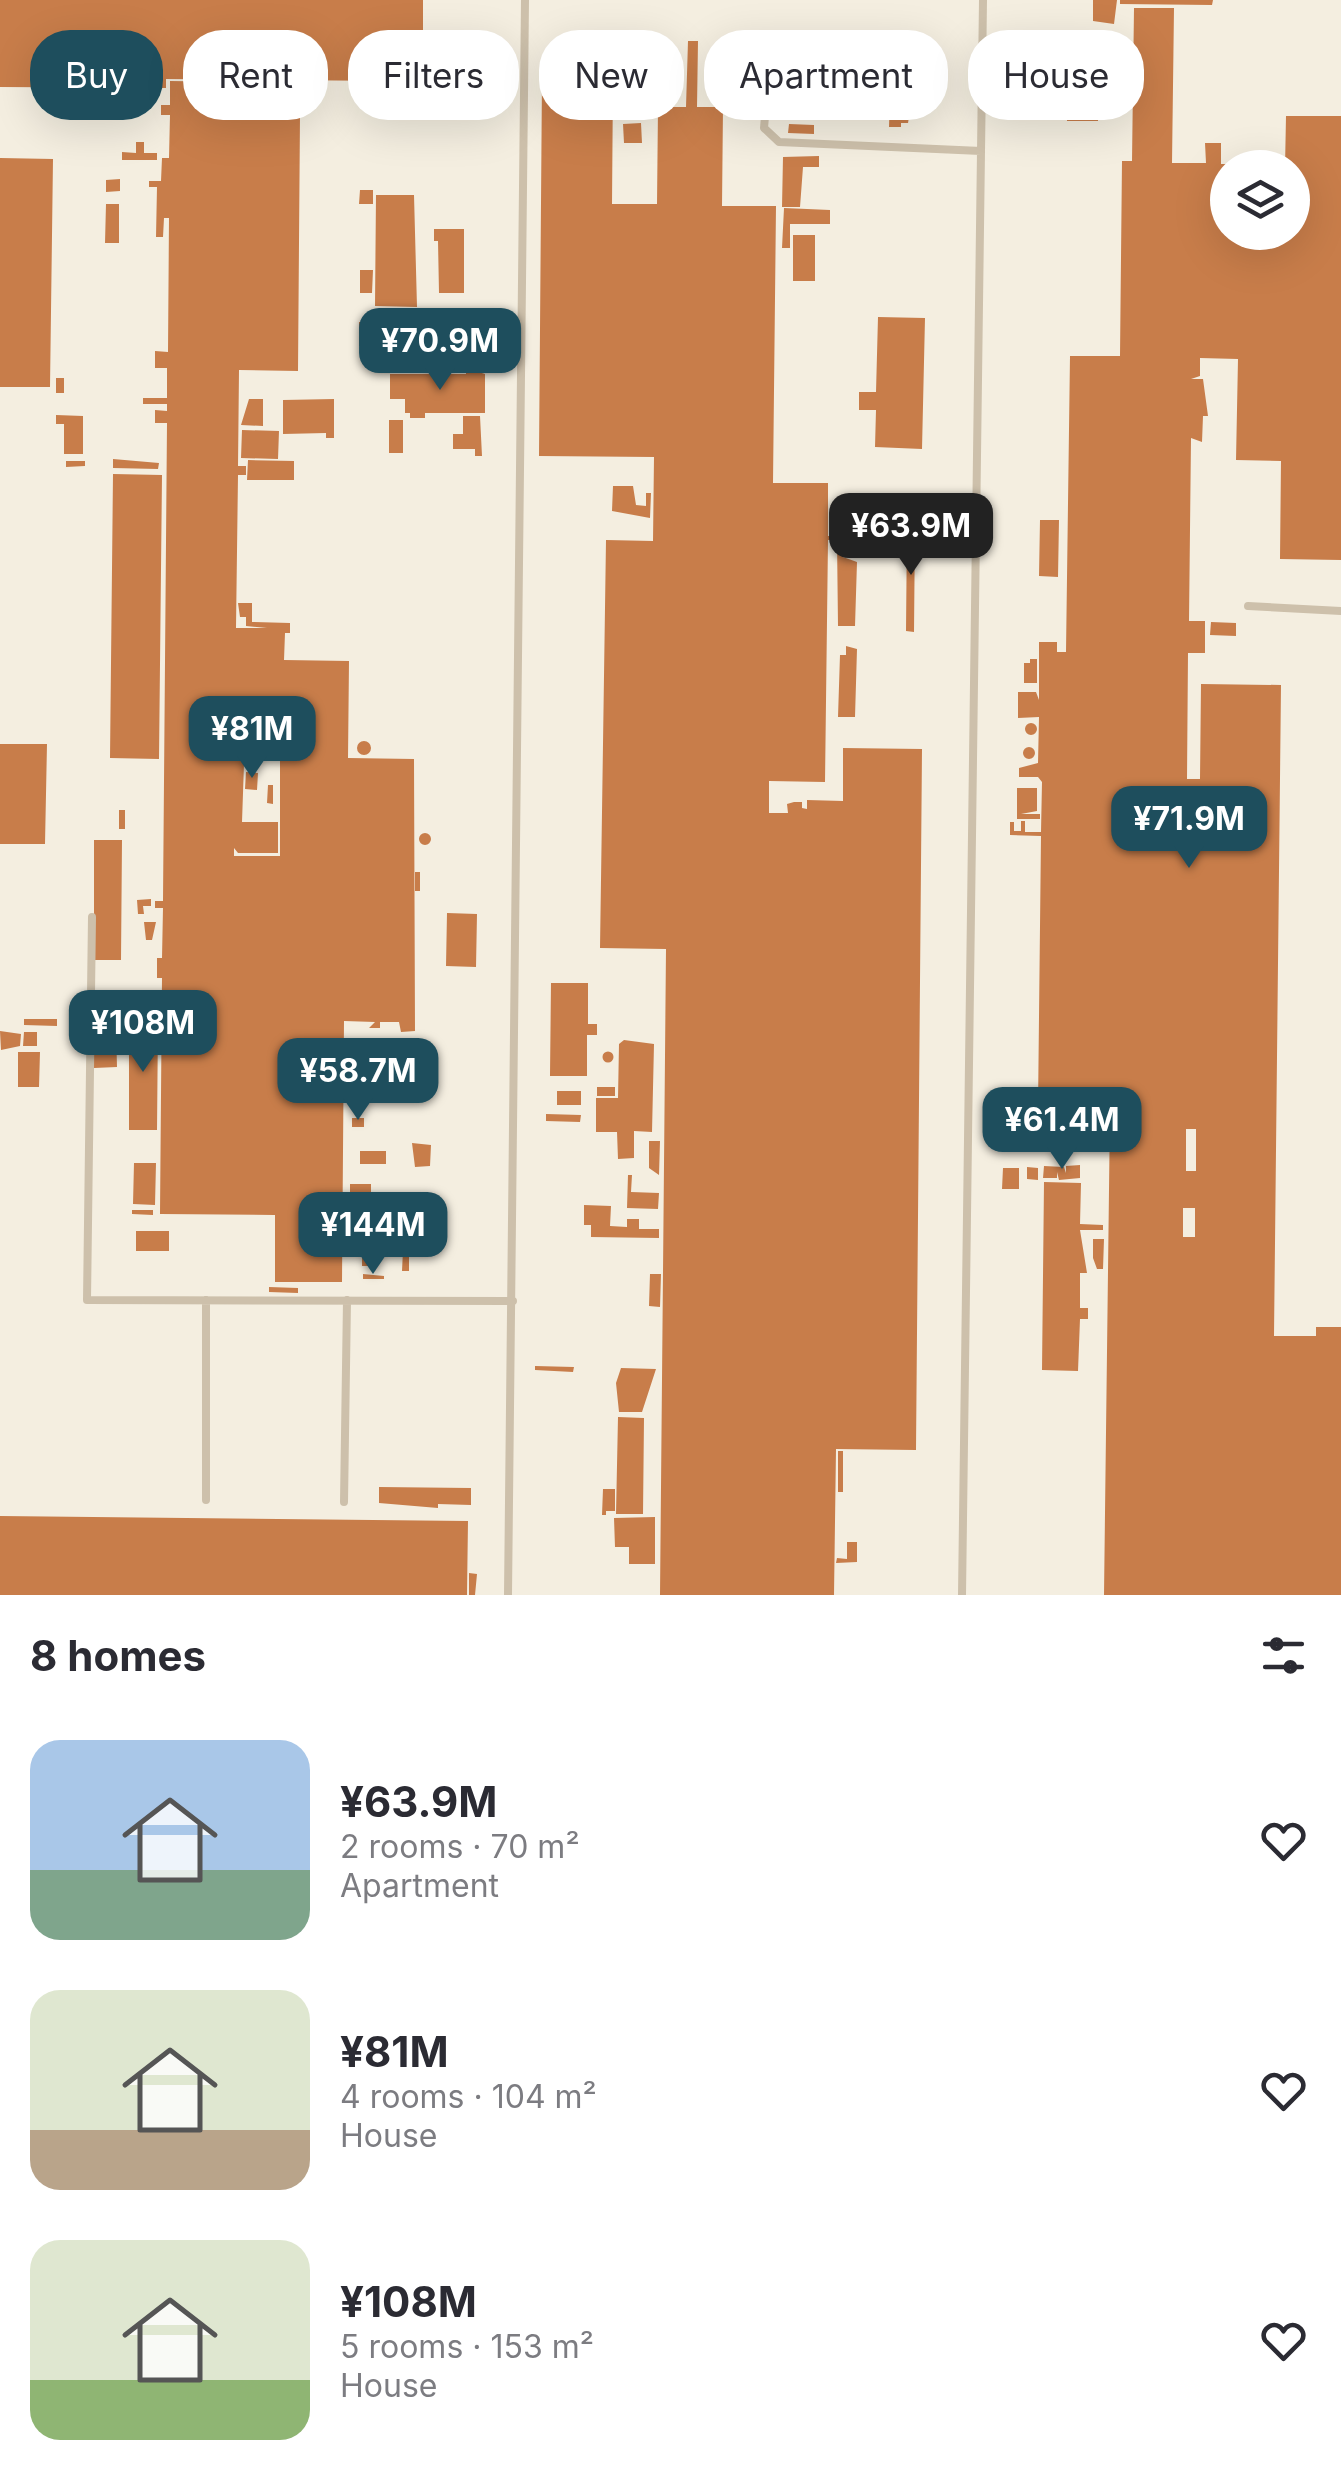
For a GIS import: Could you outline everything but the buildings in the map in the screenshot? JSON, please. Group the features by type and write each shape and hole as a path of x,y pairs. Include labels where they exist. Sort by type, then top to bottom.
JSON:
{"lane":[{"path":"508,1595 525,0"},
{"path":"962,1595 982,0"},
{"path":"765,120 764,128 779,142 980,152"},
{"path":"1248,606 1341,611"},
{"path":"92,918 87,1300 513,1301"},
{"path":"206,1300 206,1500"},
{"path":"344,1502 346,1300"}]}
